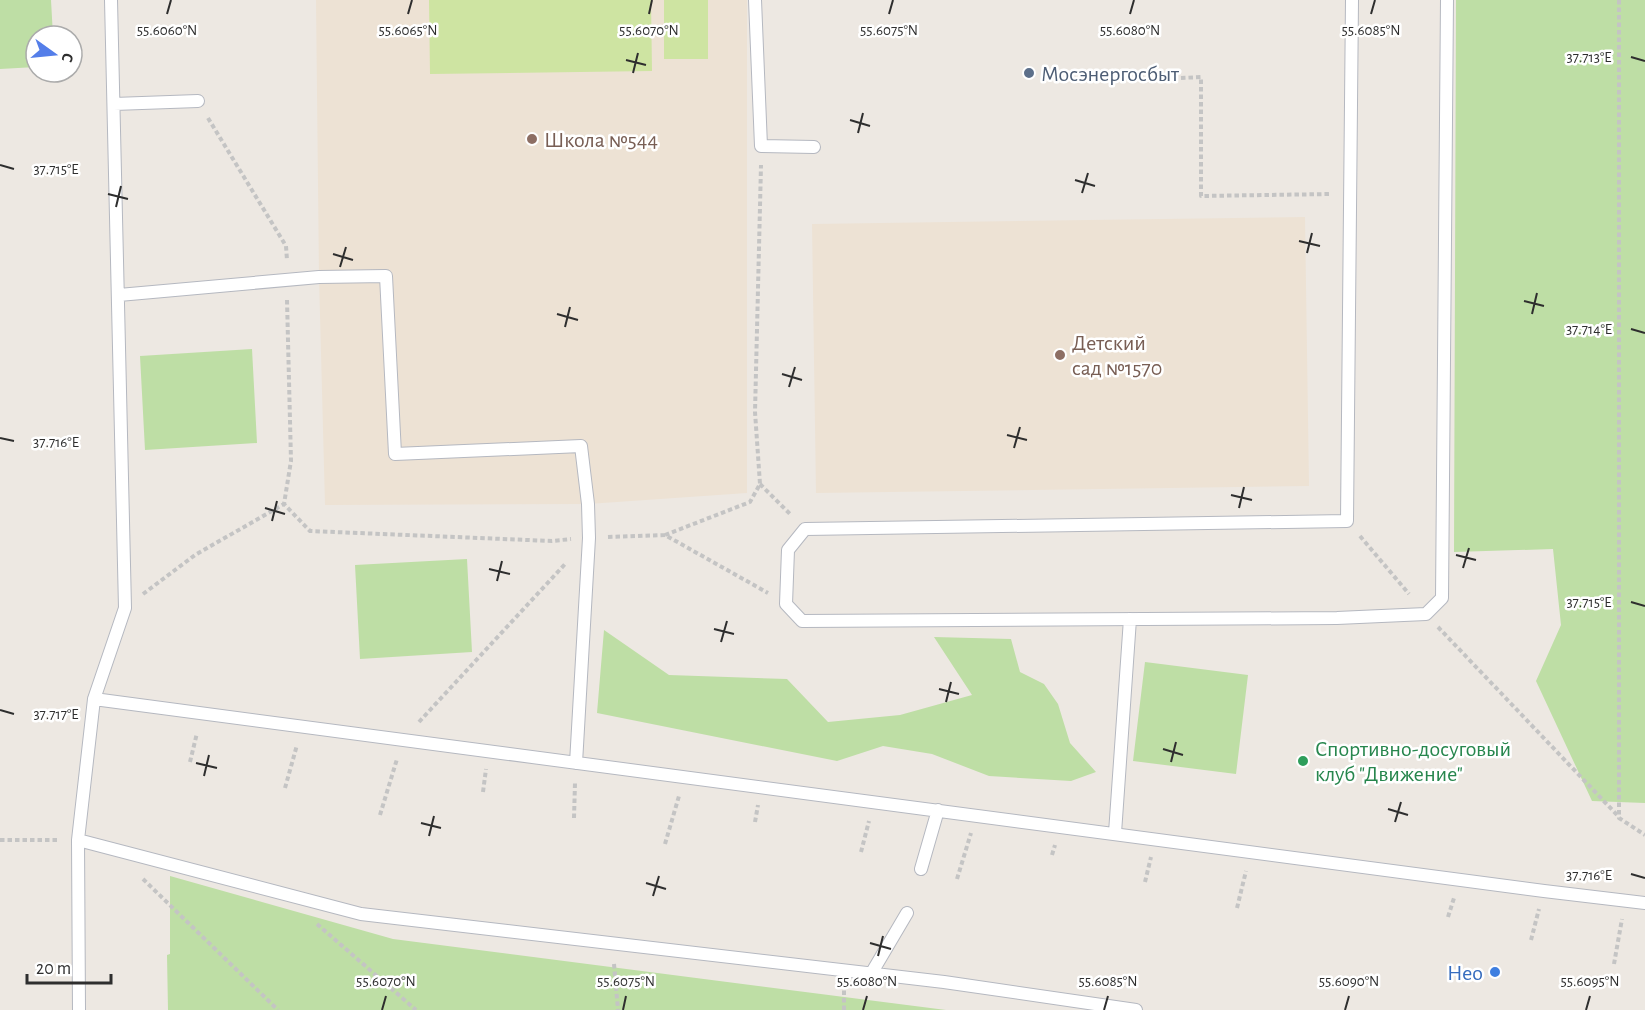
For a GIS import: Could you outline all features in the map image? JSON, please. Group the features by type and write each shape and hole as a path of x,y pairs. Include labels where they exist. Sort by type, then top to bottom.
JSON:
{"lane":[{"path":"79,1010 78,840 94,699 125,608 111,0"},
{"path":"755,0 761,146 813,147"},
{"path":"1352,0 1347,521 804,529 788,550 786,604 801,621 1337,618 1426,614 1442,598 1447,0"},
{"path":"114,104 198,101"},
{"path":"119,296 287,280 387,276 395,454 581,446 588,504 589,538 576,763"},
{"path":"1115,833 1130,619"},
{"path":"94,699 1645,903"},
{"path":"921,869 938,810"},
{"path":"78,840 361,914 613,942 1136,1010"},
{"path":"871,974 907,913"}],"path":[{"path":"1619,0 1619,818"},
{"path":"1181,78 1201,77 1201,196 1350,194"},
{"path":"198,101 286,246"},
{"path":"284,504 310,531 552,541 665,535 750,502 760,484 755,412 761,146"},
{"path":"284,504 291,461 287,280"},
{"path":"760,484 804,529"},
{"path":"125,608 195,555 284,504"},
{"path":"1347,521 1426,614 1619,818 1645,835"},
{"path":"665,535 786,604"},
{"path":"380,815 402,740 589,538"},
{"path":"190,762 202,713"},
{"path":"285,788 303,727"},
{"path":"574,818 576,763"},
{"path":"665,844 685,777"},
{"path":"861,852 874,801"},
{"path":"957,879 976,815"},
{"path":"0,840 78,840"},
{"path":"1237,908 1251,851"},
{"path":"137,873 278,1010"},
{"path":"1531,940 1544,891"},
{"path":"1614,964 1625,900"},
{"path":"315,923 416,1010"},
{"path":"613,942 618,1010"}],"shaded area":[{"name":"Школа №544","path":"316,0 747,0 747,493 588,504 325,505 319,277"},
{"name":"Детский сад №1570","path":"1305,217 1309,486 816,493 812,224"}],"green space":[{"path":"0,0 51,0 52,24 24,24 24,68 0,69"},
{"path":"429,0 651,0 652,71 430,74"},
{"path":"664,0 708,0 708,59 664,59"},
{"path":"1456,0 1645,0 1645,803 1592,801 1536,681 1561,625 1553,549 1454,552"},
{"path":"252,349 257,443 145,450 140,356"},
{"path":"467,559 472,652 360,659 355,565"},
{"path":"604,630 669,675 787,679 828,722 900,715 972,695 934,637 1011,639 1020,672 1044,684 1058,704 1070,743 1096,772 1071,781 989,776 932,754 883,746 837,761 597,713"},
{"path":"1145,662 1248,675 1236,774 1133,761"},
{"path":"170,876 393,939 946,1010 168,1010 167,955 170,954"}],"place":[{"name":"Мосэнергосбыт","path":"1029,73"},
{"name":"Школа №544","path":"532,139"},
{"name":"Детский сад №1570","path":"1060,355"},
{"name":"Спортивно-досуговый клуб \"Движение\"","path":"1303,761"},
{"name":"Нео","path":"1495,972"}]}
